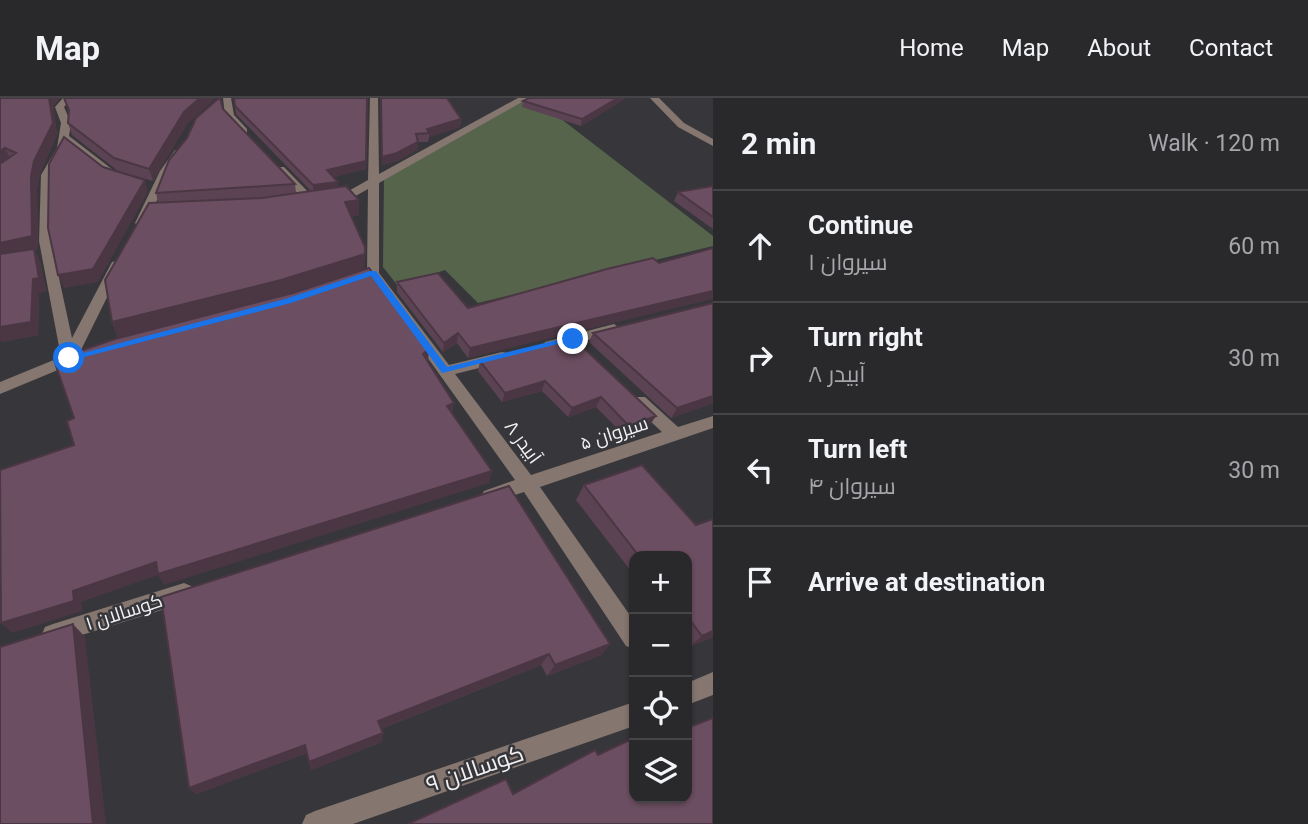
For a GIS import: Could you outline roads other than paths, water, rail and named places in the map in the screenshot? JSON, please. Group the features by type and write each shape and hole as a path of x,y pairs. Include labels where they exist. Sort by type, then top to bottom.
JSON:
{"street":[{"path":"68,98 59,107 66,123 62,148 46,176 44,241 41,255 69,358"},
{"path":"374,98 375,181"},
{"path":"275,163 305,202 348,196 525,98"},
{"path":"654,98 681,125 713,143"},
{"path":"222,100 230,116 257,144"},
{"path":"64,137 113,175 145,185"},
{"path":"145,185 187,138"},
{"name":"آبیدر ۸","path":"375,181 367,275 445,371 528,484 629,632"},
{"path":"135,233 155,211 145,185"},
{"path":"69,358 122,254"},
{"path":"445,371 528,350 578,344 624,327"},
{"path":"0,388 69,358 93,352"},
{"path":"624,387 674,435"},
{"name":"سیروان ۵","path":"528,484 713,422"},
{"path":"475,501 528,484"},
{"name":"کوسالان ۱","path":"39,639 196,589"},
{"path":"692,692 713,683"},
{"name":"کوسالان ۹","path":"315,824 629,715"}]}
